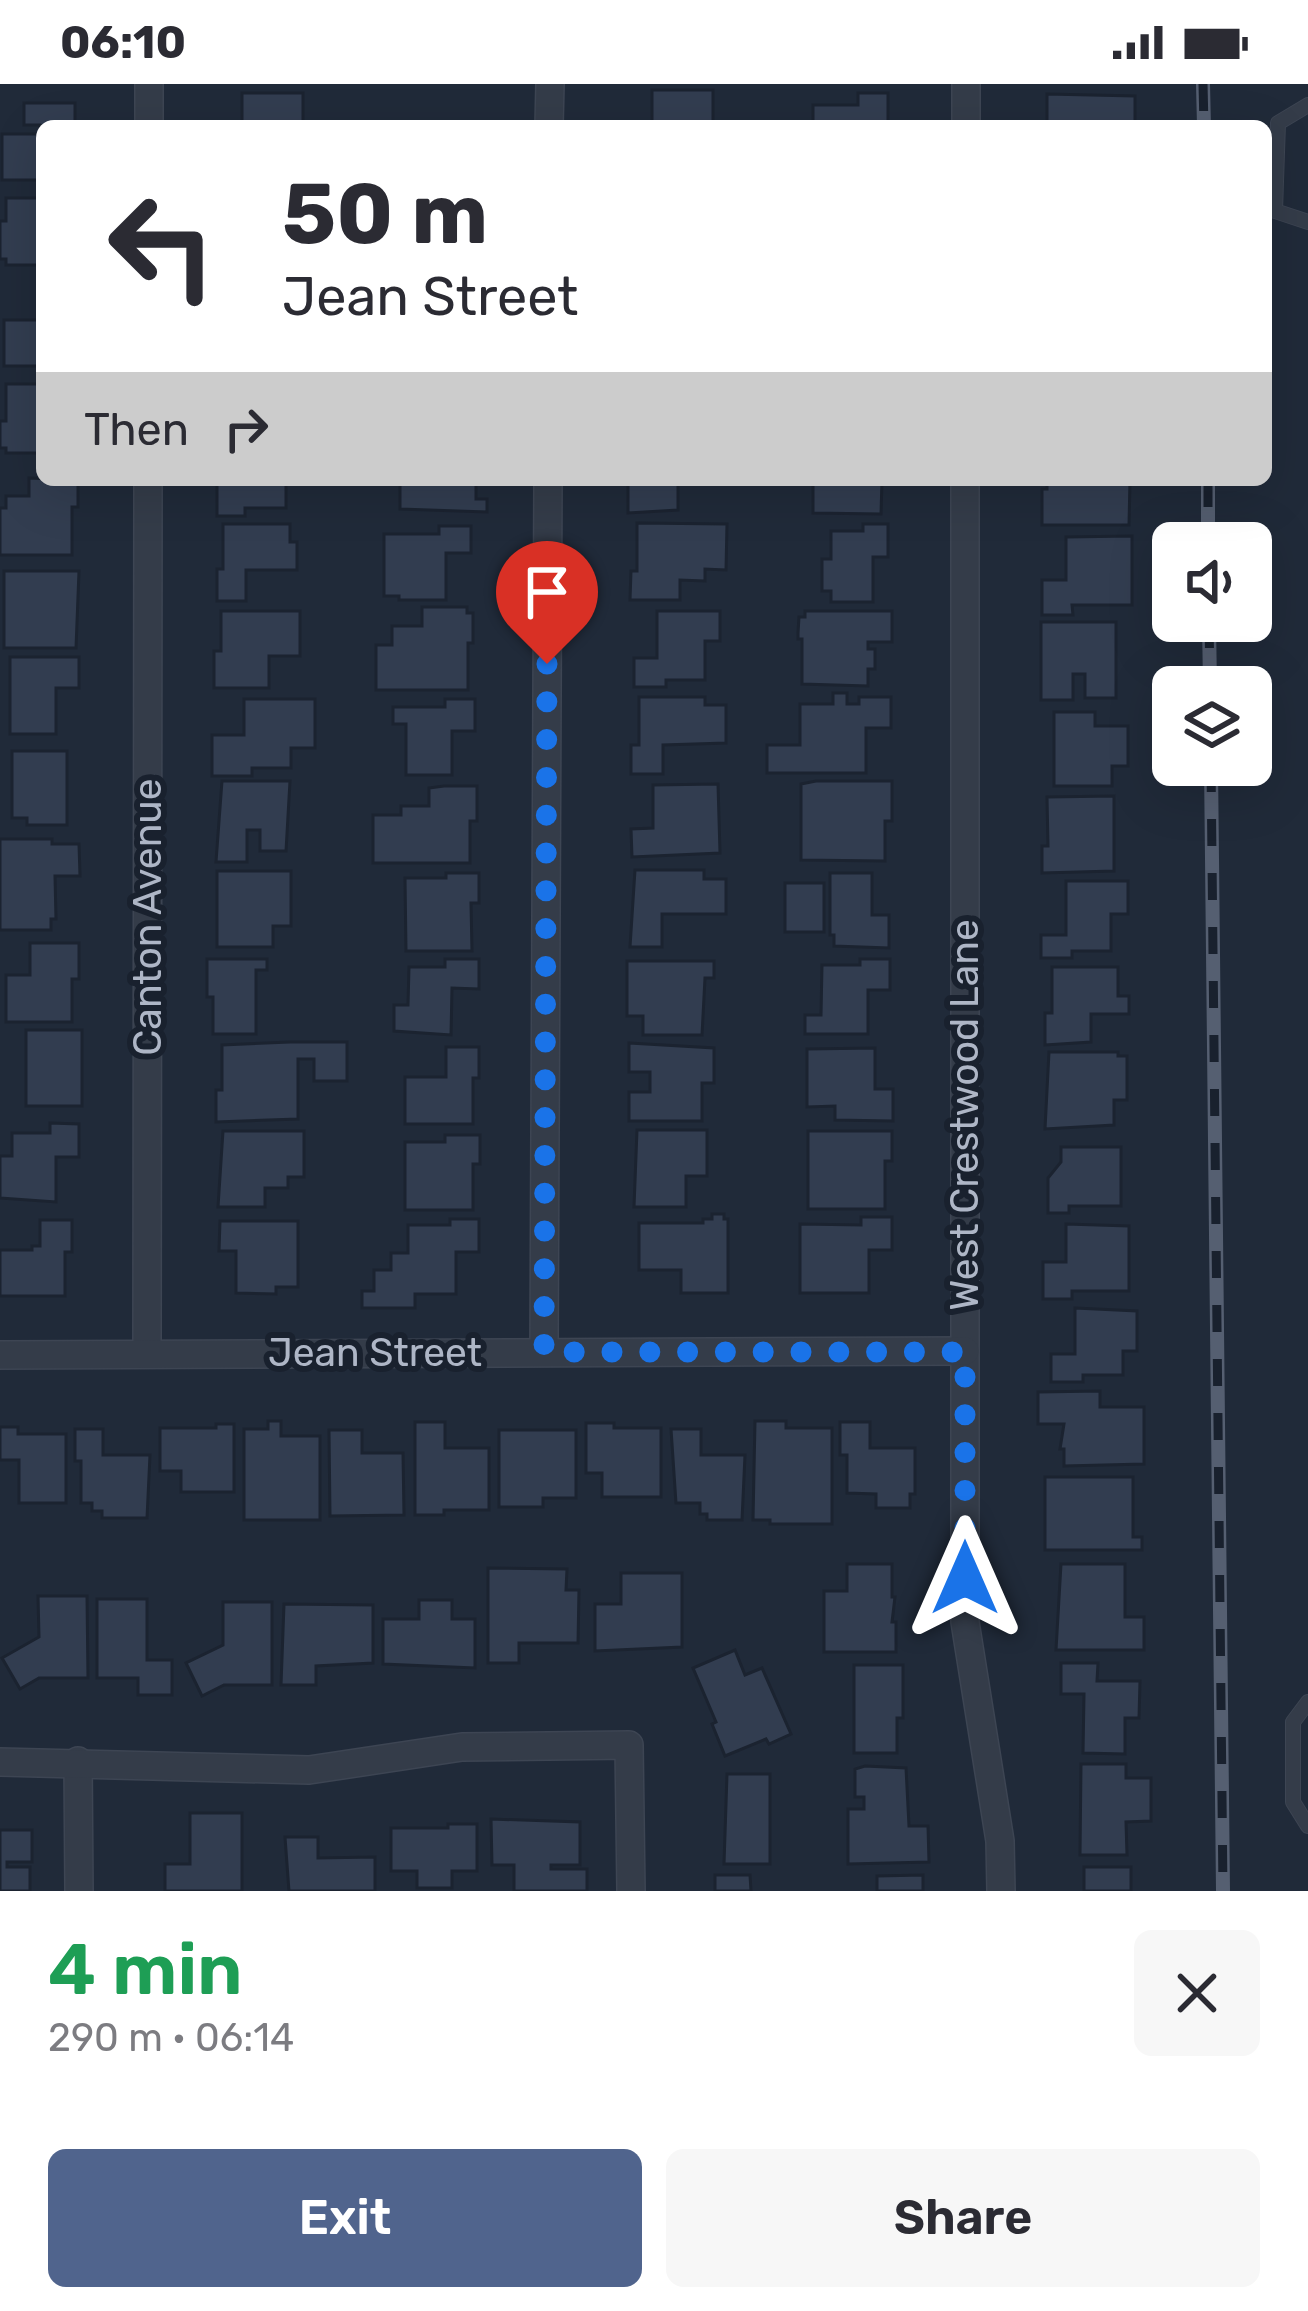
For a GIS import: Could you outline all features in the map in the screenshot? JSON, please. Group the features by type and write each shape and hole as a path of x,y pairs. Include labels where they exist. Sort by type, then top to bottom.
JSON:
{"street":[{"path":"148,84 148,120"},
{"path":"549,120 550,84"},
{"path":"966,84 966,120"},
{"name":"Canton Avenue","path":"147,1353 148,486"},
{"path":"544,1352 548,486"},
{"name":"West Crestwood Lane","path":"965,486 965,1622 1000,1841 1001,1891"},
{"name":"Jean Street","path":"0,1355 965,1352"},
{"path":"0,1762 309,1770 462,1747 629,1744 631,1891"},
{"path":"78,1761 79,1891"}],"lane":[{"path":"1308,105 1277,123 1276,211 1308,222"},
{"path":"1308,1702 1293,1722 1293,1802 1308,1826"}],"building":[{"path":"652,90 713,90 713,120 652,120"},
{"path":"242,93 303,93 303,120 242,120"},
{"path":"858,93 888,93 888,120 813,120 813,105 858,105"},
{"path":"1047,94 1135,96 1135,120 1047,120"},
{"path":"24,103 75,103 75,120 36,120 36,125 24,125"},
{"path":"2,134 36,134 36,180 2,180"},
{"path":"6,198 36,198 36,265 6,265 6,259 0,259 0,221 6,221"},
{"path":"4,320 36,320 36,366 4,366"},
{"path":"6,384 36,384 36,453 6,453 6,448 0,448 0,421 6,421"},
{"path":"29,478 36,478 36,486 78,486 78,507 72,507 72,555 0,555 0,508 6,508 6,496 29,496"},
{"path":"217,486 286,486 286,508 245,508 245,516 217,516"},
{"path":"400,486 476,486 476,499 487,499 487,512 400,509"},
{"path":"628,486 678,486 678,510 628,513"},
{"path":"813,486 882,486 881,514 813,513"},
{"path":"1130,486 1129,525 1042,525 1042,489"},
{"path":"637,523 727,524 726,570 705,569 705,581 680,580 680,600 630,600 631,571 637,571"},
{"path":"223,524 290,524 290,542 297,542 297,570 246,570 246,601 217,601"},
{"path":"863,524 888,524 888,557 873,557 873,602 831,602 831,591 822,591 822,559 831,559 831,531 863,531"},
{"path":"439,526 471,526 471,553 446,553 446,600 384,596 384,534 439,534"},
{"path":"1132,536 1132,605 1072,605 1073,615 1042,615 1042,580 1066,580 1066,537"},
{"path":"4,571 79,571 76,648 4,648"},
{"path":"422,607 467,607 467,613 473,613 468,690 376,690 376,645 392,645 392,626 422,626"},
{"path":"221,611 300,611 300,656 269,656 269,688 214,688 214,651 221,651"},
{"path":"657,611 720,611 720,641 705,641 705,680 666,680 666,687 634,687 634,658 657,658"},
{"path":"805,611 892,611 892,642 868,642 868,649 875,649 875,669 868,669 868,686 802,684 798,633 799,617 805,617"},
{"path":"1041,622 1116,622 1116,698 1085,698 1085,674 1073,674 1073,700 1041,700"},
{"path":"10,657 79,657 79,688 56,688 56,734 10,734"},
{"path":"833,693 847,693 847,704 859,704 859,697 891,697 891,728 866,728 866,773 767,773 767,745 800,745 800,704 833,704"},
{"path":"639,697 705,697 705,705 726,705 726,743 663,745 663,774 631,774 631,745 639,745"},
{"path":"244,699 315,699 315,748 291,748 291,768 252,768 252,776 212,776 212,735 244,735"},
{"path":"445,699 475,699 475,731 452,731 452,775 406,775 406,724 393,724 393,707 445,707"},
{"path":"1054,712 1095,712 1095,726 1128,726 1128,766 1112,766 1112,786 1054,786"},
{"path":"12,751 67,751 67,825 27,825 27,818 12,818"},
{"path":"222,781 290,781 286,851 260,851 260,830 247,830 247,862 216,862"},
{"path":"892,781 885,861 801,860 801,784"},
{"path":"718,784 720,853 632,857 631,829 653,828 653,785"},
{"path":"477,786 477,821 470,821 470,863 373,863 373,815 401,815 401,806 429,806 429,788"},
{"path":"1114,796 1114,871 1042,873 1042,846 1048,846 1047,797"},
{"path":"0,839 79,844 80,876 55,876 56,919 51,919 51,930 0,930"},
{"path":"635,870 704,870 704,879 726,879 726,914 662,914 662,947 630,947"},
{"path":"217,871 291,871 291,926 273,926 273,947 217,947"},
{"path":"446,873 479,873 479,903 471,903 472,951 406,951 405,878 446,878"},
{"path":"830,873 872,873 872,915 889,915 889,948 834,946"},
{"path":"1066,881 1128,881 1128,914 1111,914 1111,951 1072,951 1072,958 1041,958 1041,935 1066,935"},
{"path":"785,883 824,883 824,932 785,932"},
{"path":"30,943 79,943 79,979 72,979 72,1022 6,1022 6,975 30,975"},
{"path":"207,959 267,959 267,970 256,970 256,1034 213,1034"},
{"path":"445,959 479,959 479,989 452,988 451,1035 394,1031 394,1005 408,1005 409,967 445,967"},
{"path":"860,959 890,959 890,990 868,990 868,1034 805,1034 805,1015 821,1015 822,965 860,965"},
{"path":"627,961 714,961 714,978 705,978 702,1035 643,1035 643,1016 627,1016"},
{"path":"1052,967 1118,967 1118,996 1129,996 1129,1014 1091,1014 1091,1042 1045,1045 1045,1013 1052,1013"},
{"path":"26,1030 82,1030 82,1106 26,1106"},
{"path":"347,1042 347,1081 314,1081 314,1059 298,1059 298,1119 216,1122 222,1045"},
{"path":"629,1043 714,1048 714,1083 702,1083 702,1121 629,1121 629,1092 650,1092 650,1072 629,1072"},
{"path":"446,1047 479,1047 473,1124 405,1124 405,1077 446,1077"},
{"path":"875,1048 875,1089 893,1089 893,1121 835,1120 835,1106 807,1107 807,1049"},
{"path":"1049,1052 1127,1056 1127,1100 1114,1100 1114,1125 1045,1129"},
{"path":"50,1123 79,1124 79,1157 56,1157 56,1202 0,1198 0,1156 12,1156 12,1133 50,1133"},
{"path":"637,1130 707,1130 707,1176 686,1176 686,1207 634,1207"},
{"path":"223,1131 304,1131 304,1177 288,1177 288,1188 265,1188 265,1207 218,1207"},
{"path":"808,1131 892,1131 892,1161 885,1161 885,1209 808,1209"},
{"path":"445,1135 480,1135 480,1164 473,1164 473,1210 405,1210 405,1142 445,1142"},
{"path":"1061,1147 1121,1147 1121,1206 1069,1206 1069,1213 1048,1213 1048,1178 1061,1162"},
{"path":"712,1214 728,1219 728,1293 681,1293 681,1270 639,1270 639,1223 703,1223"},
{"path":"861,1217 892,1217 892,1250 869,1250 869,1293 800,1293 800,1224 861,1225"},
{"path":"450,1219 479,1219 479,1252 456,1252 456,1294 415,1294 415,1308 362,1308 362,1291 374,1291 374,1270 391,1270 391,1253 408,1253 408,1225 450,1225"},
{"path":"40,1220 72,1220 72,1252 65,1252 65,1296 0,1296 0,1250 40,1246"},
{"path":"220,1221 298,1221 298,1287 276,1287 276,1294 236,1293 236,1251 219,1251"},
{"path":"1066,1224 1129,1226 1129,1291 1072,1291 1072,1299 1043,1299 1043,1262 1066,1262"},
{"path":"1075,1308 1137,1311 1137,1351 1123,1351 1123,1375 1083,1375 1083,1382 1051,1382 1051,1354 1075,1354"},
{"path":"1100,1391 1100,1407 1144,1407 1144,1464 1064,1466 1064,1449 1060,1449 1064,1424 1038,1424 1038,1392"},
{"path":"268,1421 281,1421 281,1436 320,1436 320,1520 244,1520 244,1429 268,1429"},
{"path":"755,1421 786,1421 786,1428 832,1428 832,1524 753,1520"},
{"path":"415,1422 445,1422 445,1448 489,1448 489,1510 415,1515"},
{"path":"840,1422 870,1422 870,1448 915,1448 915,1494 910,1494 910,1508 876,1508 876,1494 847,1493 847,1455 840,1455"},
{"path":"586,1423 661,1428 661,1497 602,1497 602,1473 586,1473"},
{"path":"216,1424 234,1424 234,1492 181,1492 181,1471 160,1471 160,1428 216,1428"},
{"path":"0,1427 18,1427 18,1434 66,1434 66,1503 19,1503 19,1460 0,1460"},
{"path":"75,1429 103,1429 103,1455 150,1455 147,1518 102,1518 102,1511 92,1511 92,1503 81,1503"},
{"path":"671,1429 701,1429 701,1455 745,1455 742,1520 707,1520 707,1514 700,1514 700,1503 676,1503"},
{"path":"329,1430 362,1430 362,1453 403,1453 404,1515 330,1516"},
{"path":"499,1430 576,1430 576,1498 543,1498 543,1507 499,1507"},
{"path":"1045,1477 1133,1477 1133,1537 1142,1537 1142,1550 1045,1550"},
{"path":"847,1564 892,1564 896,1652 824,1652 824,1591 847,1591"},
{"path":"1061,1564 1125,1564 1125,1617 1144,1617 1144,1650 1056,1650"},
{"path":"488,1568 567,1569 566,1590 579,1590 578,1643 519,1643 519,1663 488,1663"},
{"path":"621,1573 682,1573 682,1647 595,1651 595,1604 621,1604"},
{"path":"38,1596 87,1596 88,1678 39,1678 20,1689 2,1658 39,1637"},
{"path":"97,1599 147,1599 147,1660 172,1660 172,1695 138,1695 138,1678 97,1678"},
{"path":"419,1600 452,1600 452,1619 475,1619 475,1668 383,1664 383,1619 419,1619"},
{"path":"223,1602 272,1602 272,1685 224,1685 202,1696 186,1663 223,1645"},
{"path":"284,1604 373,1605 373,1663 316,1666 316,1685 281,1685"},
{"path":"735,1650 745,1675 762,1668 791,1734 725,1756 693,1668"},
{"path":"1061,1663 1098,1663 1097,1681 1140,1681 1139,1718 1125,1718 1125,1754 1083,1753 1084,1694 1061,1694"},
{"path":"854,1665 903,1665 903,1718 897,1718 897,1753 854,1753"},
{"path":"1081,1764 1126,1764 1126,1778 1151,1778 1151,1821 1126,1822 1127,1855 1080,1855"},
{"path":"906,1768 909,1826 928,1826 929,1862 848,1864 848,1809 864,1809 864,1797 855,1797 855,1769"},
{"path":"727,1774 770,1774 770,1864 724,1864"},
{"path":"190,1813 242,1813 242,1891 165,1891 165,1864 190,1864"},
{"path":"491,1819 580,1822 580,1865 551,1865 551,1869 587,1869 587,1891 514,1891 514,1865 492,1865"},
{"path":"448,1824 477,1824 477,1871 452,1871 452,1888 417,1888 417,1871 391,1871 391,1828 448,1828"},
{"path":"0,1830 32,1830 32,1862 7,1862 7,1867 30,1867 30,1891 0,1891"},
{"path":"285,1837 318,1837 318,1858 375,1857 375,1891 289,1891"},
{"path":"1084,1867 1131,1867 1131,1891 1084,1891"},
{"path":"715,1875 750,1875 751,1891 715,1891"},
{"path":"923,1875 923,1891 877,1891 877,1876"}],"railway":[{"path":"1203,84 1204,120"},
{"path":"1208,486 1208,522"},
{"path":"1209,642 1210,666"},
{"path":"1211,786 1223,1891"}],"route":[{"path":"547,664 544,1352 965,1352 965,1578"}]}
